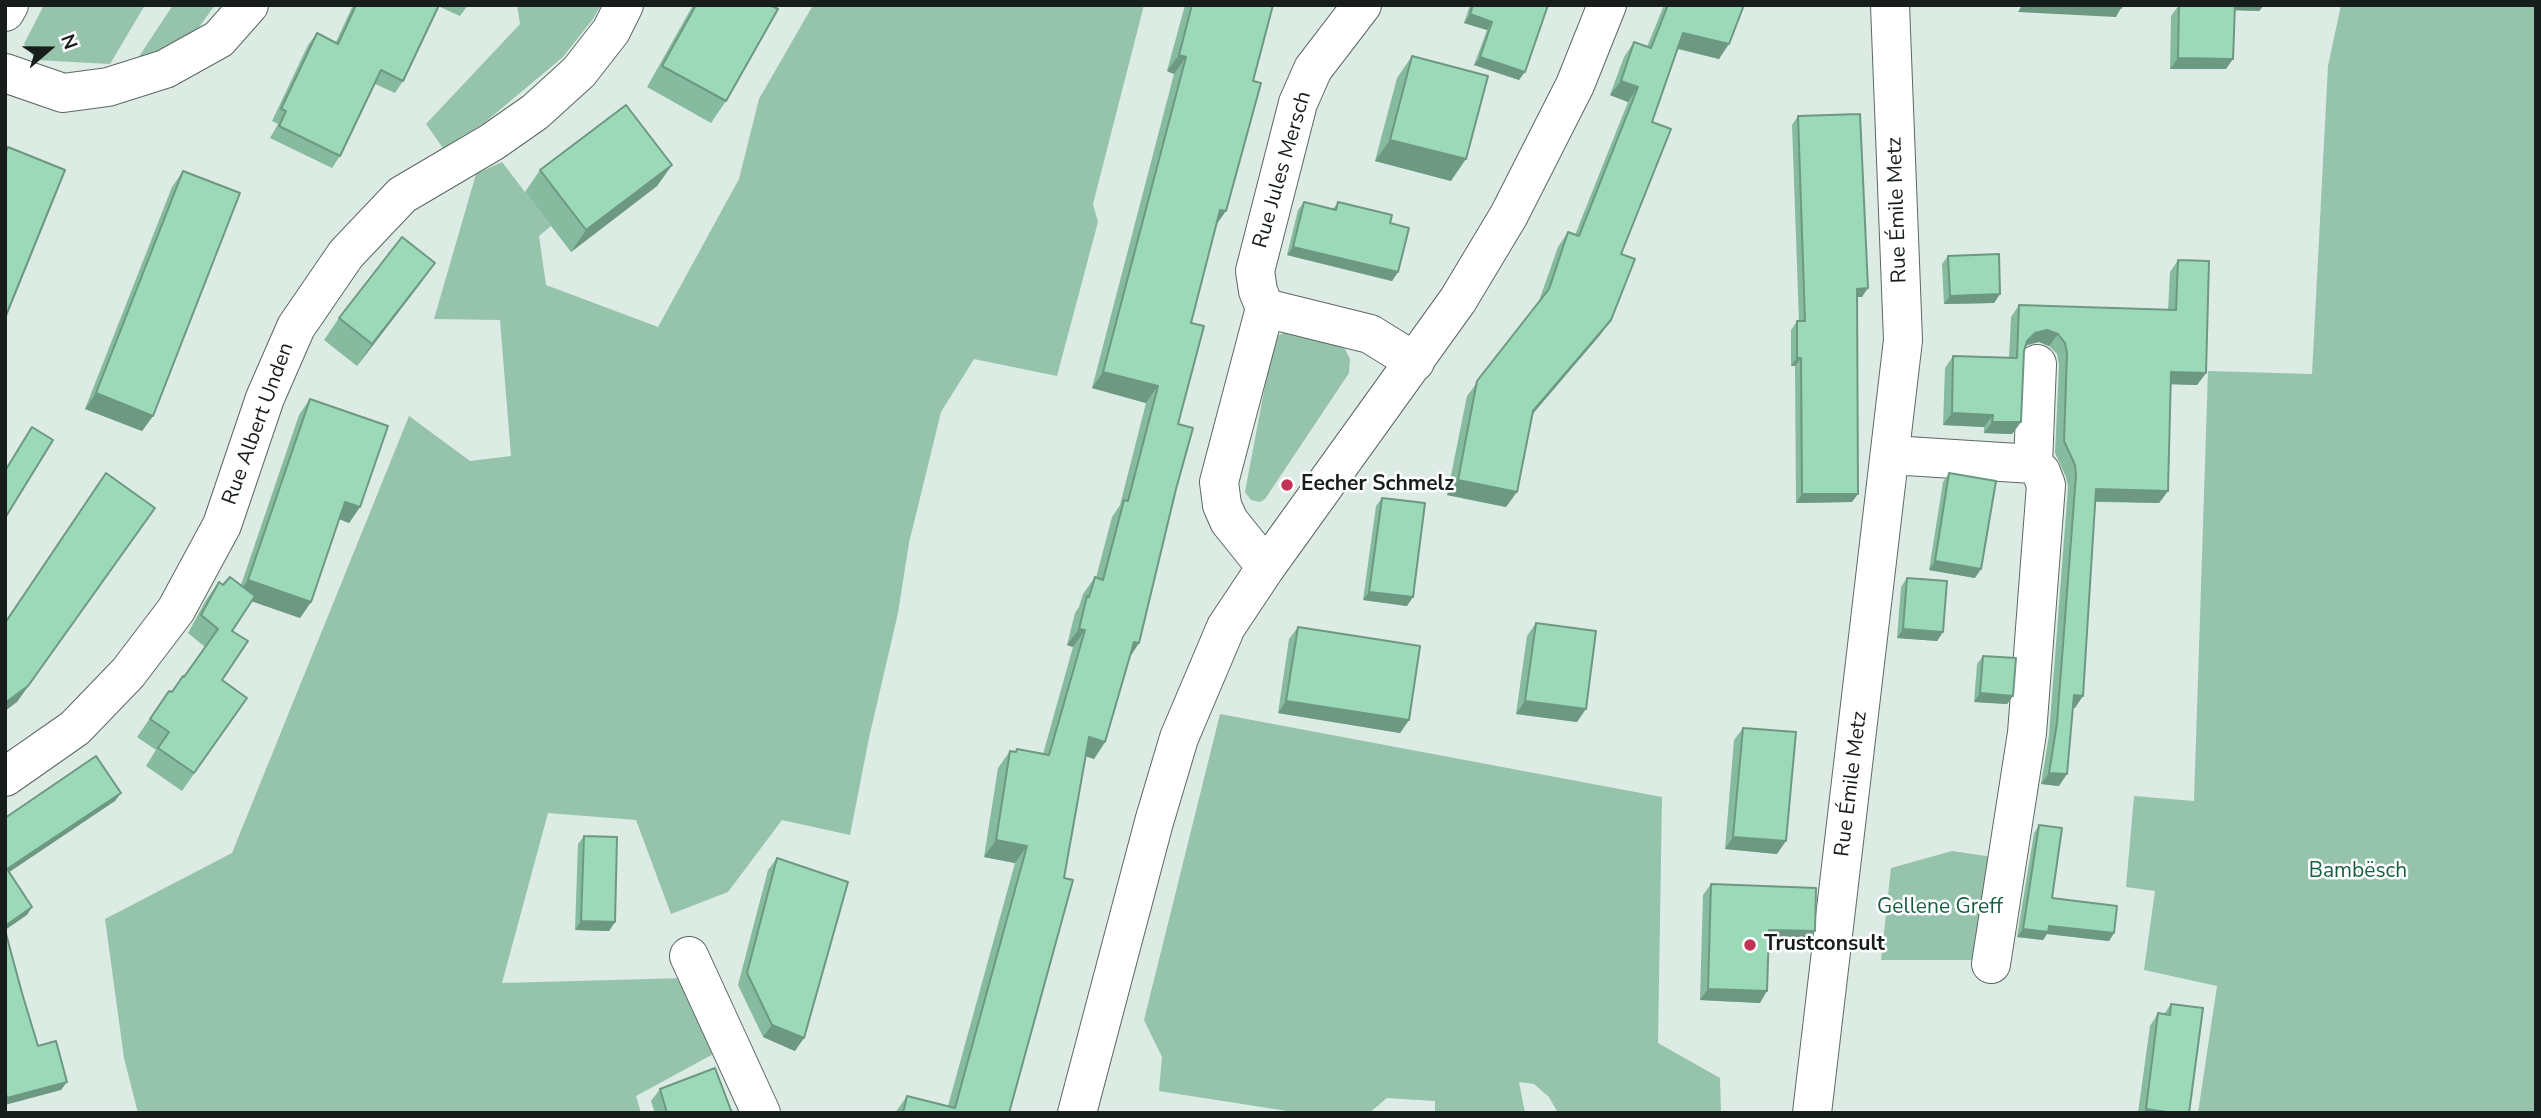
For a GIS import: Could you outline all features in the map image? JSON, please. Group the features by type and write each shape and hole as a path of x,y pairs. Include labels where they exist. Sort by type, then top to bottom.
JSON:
{"street":[{"path":"5,12 9,5"},
{"path":"5,73 63,93 108,87 165,69 219,39 249,5"},
{"name":"Rue Albert Unden","path":"5,777 75,729 128,673 176,610 222,525 265,398 296,327 346,254 402,195 492,142 535,112 562,88 579,72 611,31 624,5"},
{"name":"Rue Jules Mersch","path":"1265,308 1258,291 1255,271 1298,103 1313,69 1362,5"},
{"path":"1077,1113 1179,738 1226,627 1458,300 1509,215 1575,85 1607,5"},
{"name":"Rue Émile Metz","path":"1812,1113 1903,341 1890,5"},
{"path":"1266,567 1228,521 1222,505 1219,482 1265,308 1370,334 1415,362"},
{"path":"2033,464 2038,364"},
{"path":"1891,455 2033,464 2041,472 2046,485 2027,733 1991,964"},
{"path":"689,956 761,1113"}],"green space":[{"path":"44,5 145,5 110,64 36,60 24,44"},
{"path":"173,5 215,5 189,41 136,61"},
{"path":"517,5 601,5 563,57 484,123 443,148 426,124 520,24"},
{"path":"813,5 1144,5 1093,204 1098,222 1057,376 974,359 941,412 909,543 898,613 850,835 782,820 728,892 671,914 636,820 548,813 502,983 686,978 717,1052 636,1096 641,1113 138,1113 124,1058 105,919 232,853 409,416 470,461 511,456 500,320 434,319 476,174 502,162 551,226 539,236 546,285 658,327 739,179 759,99"},
{"name":"Bambësch","path":"2341,5 2536,5 2536,1113 2198,1113 2217,986 2144,970 2155,891 2126,887 2134,796 2194,801 2208,371 2312,374 2328,66"},
{"path":"1305,329 1345,349 1350,359 1349,373 1265,499 1260,502 1251,500 1245,492 1273,343 1279,335 1291,330"},
{"path":"1220,714 1662,797 1658,1043 1720,1078 1721,1113 1558,1113 1549,1097 1534,1084 1519,1082 1525,1113 1435,1113 1435,1101 1387,1098 1369,1113 1300,1113 1159,1091 1162,1057 1144,1020"},
{"name":"Gellene Greff","path":"1952,851 2000,858 1984,960 1881,960 1891,868"}],"building":[{"path":"356,5 439,5 403,81 381,70 340,156 279,126 286,111 281,109 317,33 338,44"},
{"path":"696,5 770,5 778,9 726,101 662,66"},
{"path":"1192,5 1273,5 1253,81 1261,83 1226,211 1220,210 1191,323 1204,326 1178,424 1193,428 1139,643 1134,642 1105,742 1089,737 1064,878 1073,880 1009,1113 903,1113 907,1096 955,1108 1027,846 996,840 1010,751 1016,752 1017,749 1049,755 1085,630 1079,629 1087,596 1089,597 1095,577 1103,580 1124,500 1128,501 1158,386 1103,372 1186,57 1179,55"},
{"path":"1473,5 1548,5 1525,72 1480,57 1492,22 1470,14"},
{"path":"1668,5 1744,5 1729,44 1683,33 1652,122 1671,129 1621,254 1635,259 1611,320 1533,411 1517,492 1458,480 1477,381 1549,289 1568,232 1579,236 1638,87 1621,81 1634,42 1651,48"},
{"path":"2057,5 2122,5 2121,8"},
{"path":"2179,5 2235,5 2233,59 2178,58"},
{"path":"1412,56 1488,76 1466,159 1390,140"},
{"path":"626,105 672,165 586,230 540,170"},
{"path":"1860,114 1868,288 1857,289 1858,494 1802,494 1801,358 1797,358 1797,321 1805,321 1798,116"},
{"path":"8,147 65,170 5,318 5,154"},
{"path":"183,171 240,193 153,416 96,393"},
{"path":"1304,202 1336,210 1338,202 1392,215 1390,223 1409,228 1398,272 1293,247"},
{"path":"402,237 435,263 372,344 339,318"},
{"path":"1999,254 2000,294 1950,296 1948,256"},
{"path":"2178,260 2209,261 2206,373 2171,372 2168,491 2096,489 2083,696 2074,695 2067,774 2049,773 2057,723 2076,475 2075,465 2064,441 2067,353 2065,343 2058,334 2047,330 2035,333 2027,341 2024,351 2021,422 1992,422 1993,415 1952,413 1953,356 2017,358 2019,305 2176,310"},
{"path":"310,399 388,426 360,507 345,502 311,602 248,580"},
{"path":"32,427 53,440 5,518 5,471"},
{"path":"106,473 155,508 28,686 5,703 5,623"},
{"path":"1949,473 1996,481 1981,569 1935,561"},
{"path":"1382,498 1425,503 1413,597 1369,592"},
{"path":"230,577 255,596 232,631 248,641 222,680 247,698 194,773 158,748 169,732 150,719 218,629 201,615 219,582 223,585"},
{"path":"1907,578 1947,581 1943,632 1903,629"},
{"path":"1536,623 1596,631 1586,709 1525,701"},
{"path":"1298,627 1420,646 1409,720 1286,701"},
{"path":"1983,656 2016,658 2013,696 1980,693"},
{"path":"1743,728 1796,732 1786,841 1733,837"},
{"path":"96,756 121,793 7,869 32,907 5,926 5,818"},
{"path":"2039,825 2062,828 2052,898 2117,906 2114,933 2049,926 2048,932 2023,929"},
{"path":"584,836 617,837 615,922 581,921"},
{"path":"777,858 848,882 804,1038 772,1025 747,973"},
{"path":"1711,884 1816,888 1815,931 1769,930 1767,991 1708,989"},
{"path":"5,930 38,1046 56,1041 67,1082 7,1098 5,1090"},
{"path":"2171,1004 2203,1008 2189,1113 2146,1109 2158,1013 2170,1015"},
{"path":"715,1068 732,1113 667,1113 660,1089"}],"place":[{"name":"Eecher Schmelz","path":"1287,485"},
{"name":"Trustconsult","path":"1750,945"}]}
